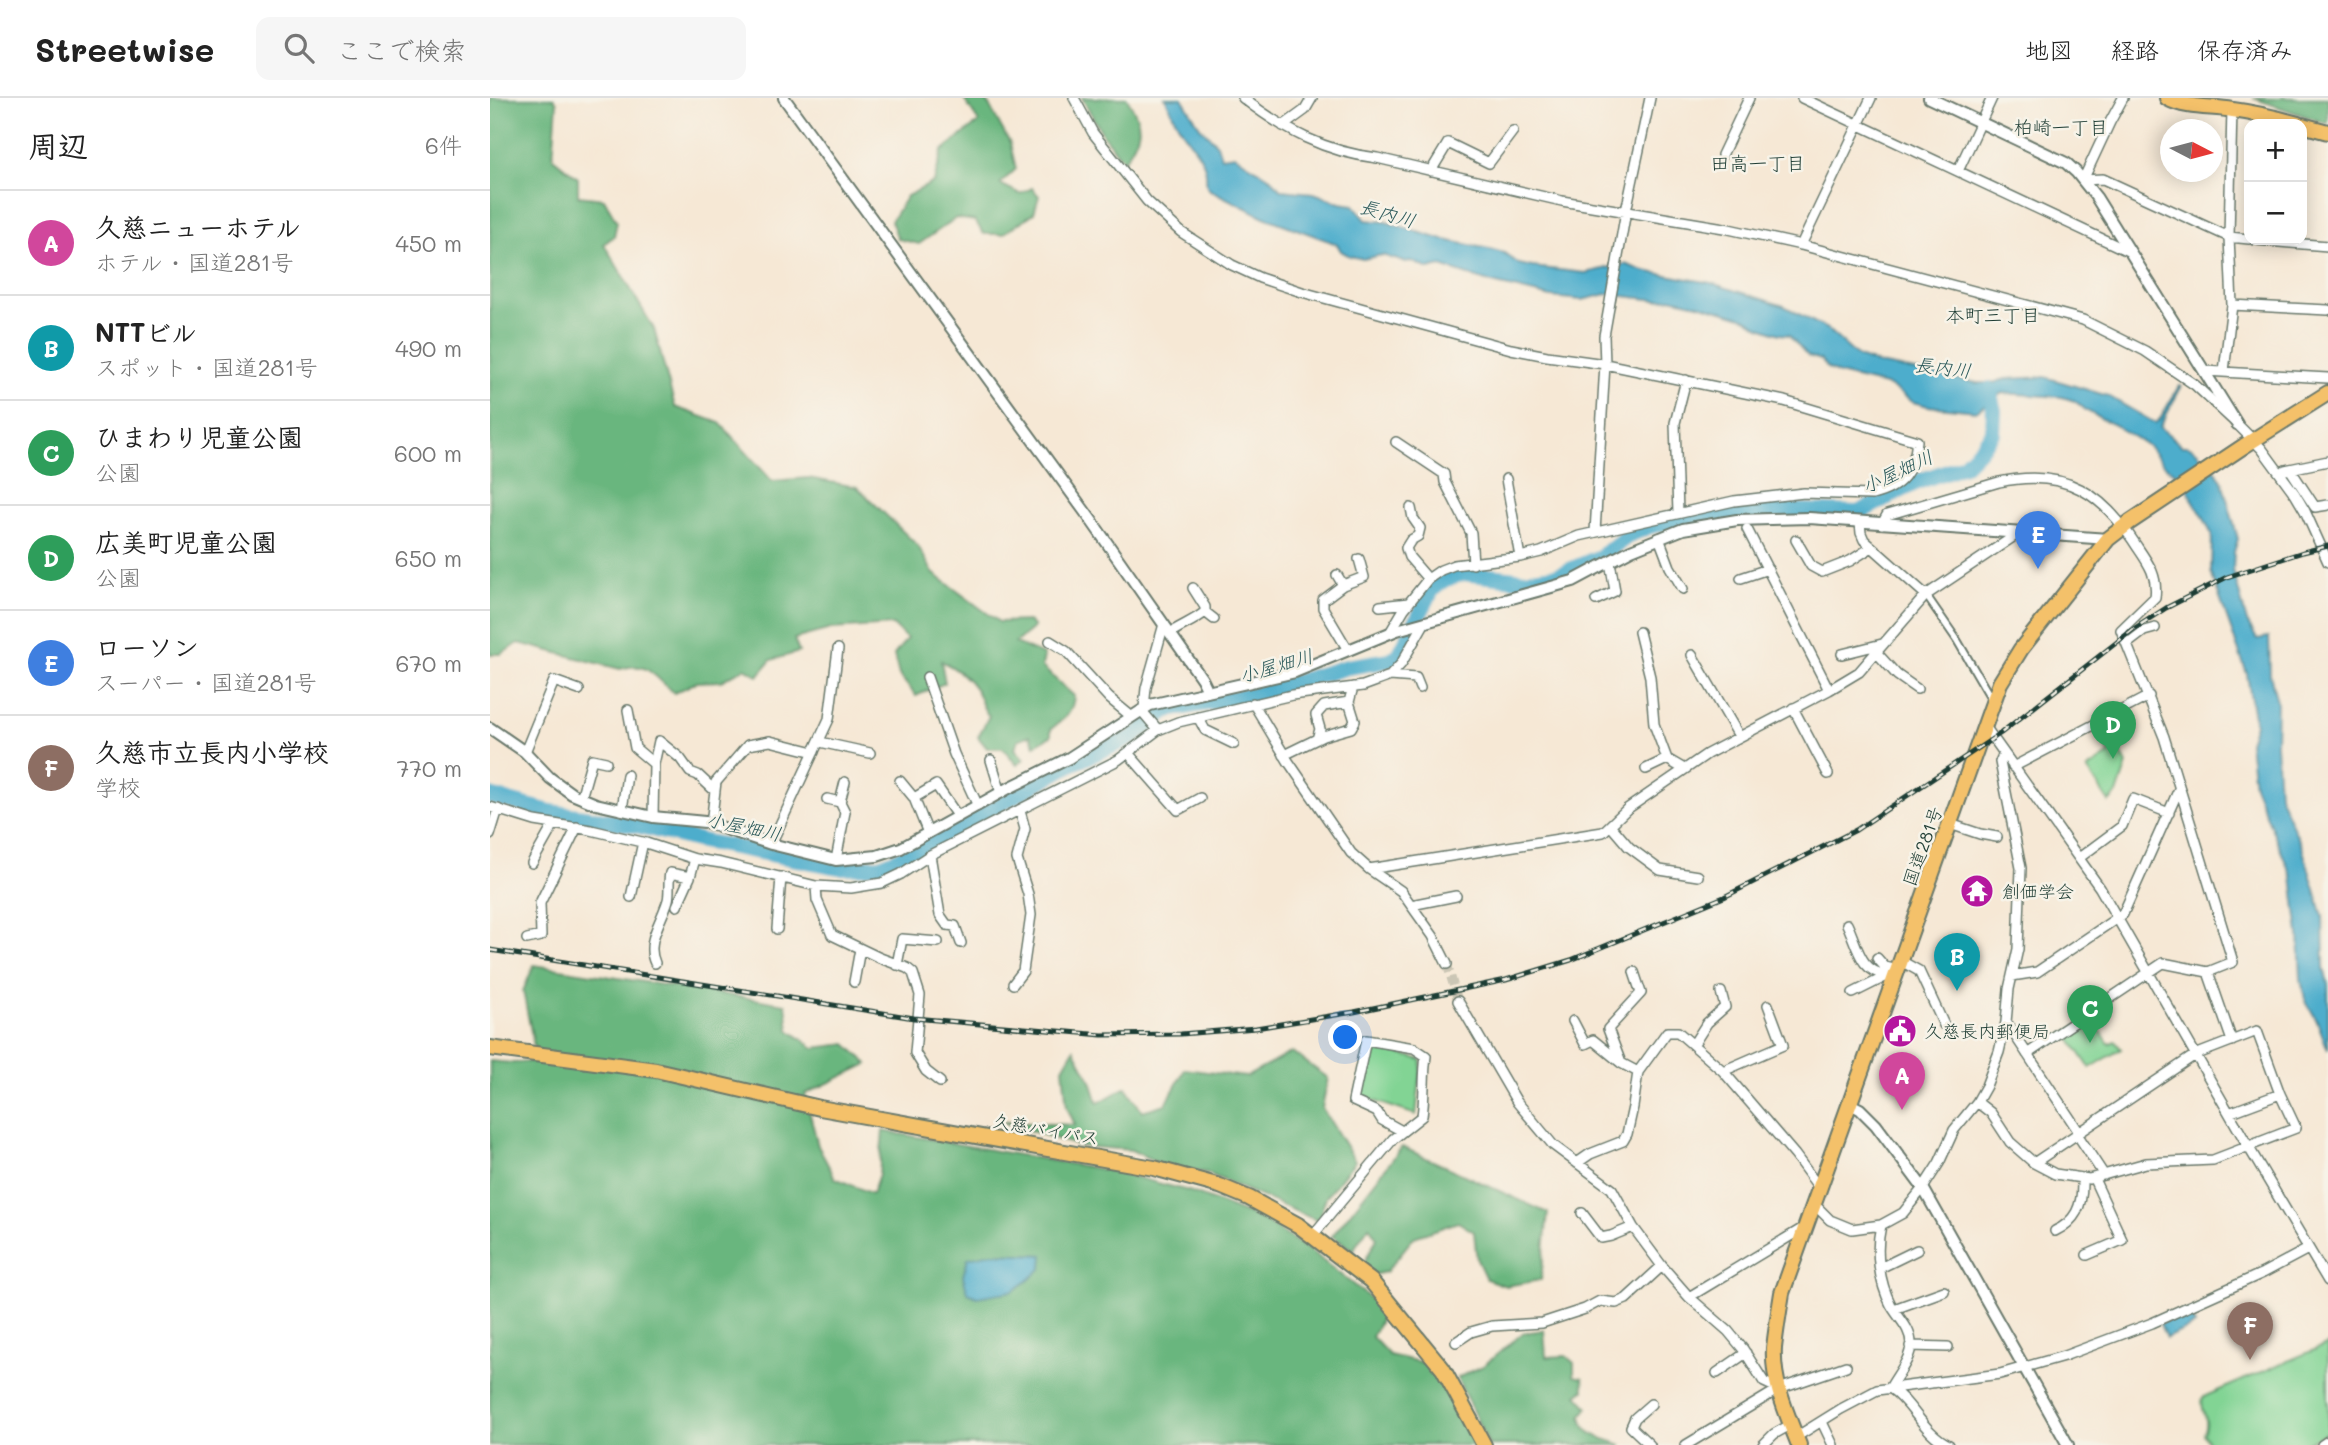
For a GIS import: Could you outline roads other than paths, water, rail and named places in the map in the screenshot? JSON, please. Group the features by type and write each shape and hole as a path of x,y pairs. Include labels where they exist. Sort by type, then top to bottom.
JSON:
{"main road":[{"path":"2167,98 2188,105 2232,109 2280,119"},
{"path":"2307,127 2328,132"},
{"name":"国道281号","path":"1796,1438 1779,1389 1774,1350 1782,1293 1992,700 2008,668 2108,539 2248,443 2328,393"},
{"name":"久慈バイパス","path":"490,1048 656,1070 820,1108 1154,1168 1220,1186 1249,1198 1313,1235 1371,1281 1429,1350 1454,1386 1484,1445"}],"street":[{"path":"784,98 1091,520 1208,691"},
{"path":"1074,98 1093,134 1147,201 1181,232 1232,265 1260,278 1301,292 1511,349 1605,364 1784,401 1917,441 1912,467 1895,486 1872,495 1789,494 1734,503 1579,536 1541,552 1520,557 1454,565 1428,579 1409,603 1394,631"},
{"path":"1243,98 1307,139 1349,155 1377,158 1562,201 1801,245 2083,320 2145,351 2195,385 2237,424"},
{"path":"1283,126 1305,110 1312,98"},
{"path":"1595,532 1606,317 1650,98"},
{"path":"1722,155 1749,98"},
{"path":"1802,98 2130,251"},
{"path":"1801,245 1871,98"},
{"path":"1929,98 2066,163 2083,180 2248,443 2262,449 2305,511 2328,562"},
{"path":"1958,171 1992,98"},
{"path":"2083,180 2123,98"},
{"path":"2224,371 2232,304 2229,237 2232,109"},
{"path":"1431,171 1448,144 1489,163 1513,131"},
{"path":"2083,180 2103,179 2229,237 2244,238"},
{"path":"2307,244 2328,246"},
{"path":"2232,304 2328,310"},
{"path":"2205,371 2328,378"},
{"path":"1678,513 1675,423 1686,380"},
{"path":"1396,442 1444,474 1445,482 1471,533 1473,564"},
{"path":"2279,471 2328,461"},
{"path":"2290,468 2315,507 2328,505"},
{"path":"1882,524 1887,515 1999,482 2042,477 2075,485 2127,524 2156,579 2155,597 2121,630 2164,737 2233,962 2208,972 2163,963 2027,1054"},
{"path":"1506,479 1520,557"},
{"path":"1734,503 1736,519"},
{"path":"1411,508 1413,518 1420,528 1418,536 1406,548 1409,557 1428,579"},
{"path":"490,728 525,752 550,778 581,798 596,804 653,817 711,824 771,844 836,860 877,856 901,848 1069,758 1141,713 1208,691 1295,672 1394,631 1573,581 1659,538 1683,530 1736,519 1810,518 2108,539"},
{"path":"1860,523 1861,533 1872,547 1926,595 1957,640 1992,700"},
{"path":"1747,529 1829,691"},
{"path":"1369,869 1604,831 1627,809 1684,769 1739,736 1829,691 1859,672 1926,595 2019,533"},
{"path":"1659,538 1670,567 1683,589"},
{"path":"1797,540 1811,566 1822,572 1850,561 1872,547"},
{"path":"1348,650 1323,607 1323,600 1343,585 1363,576 1359,559"},
{"path":"1596,600 1615,591 1610,562"},
{"path":"1741,578 1768,569"},
{"path":"1337,575 1343,585"},
{"path":"1193,588 1205,607 1205,612 1214,620"},
{"path":"1380,606 1409,603"},
{"path":"1167,629 1192,622 1205,612"},
{"path":"1390,676 1401,664 1422,622"},
{"path":"2127,644 2144,631 2155,628"},
{"path":"1141,713 1146,688 1167,629"},
{"path":"1639,632 1650,677 1654,724 1667,759 1684,769"},
{"path":"1050,641 1066,651 1109,698 1141,713 1156,728"},
{"path":"1842,654 1883,644"},
{"path":"771,844 830,719 838,649"},
{"path":"1876,652 1897,675 1917,689"},
{"path":"1692,655 1739,736"},
{"path":"490,835 494,808 535,821 577,827 643,842 695,859 705,859 816,886 852,888 881,883 901,874 930,855 1118,760 1156,728 1317,690 1363,686 1390,676 1416,678 1420,688"},
{"path":"927,677 954,754 978,806"},
{"path":"525,752 554,681 579,690"},
{"path":"1284,755 1317,739 1351,728 1355,721 1349,702 1353,687"},
{"path":"2013,767 2149,696"},
{"path":"1317,739 1320,729 1316,715 1324,706 1349,702"},
{"path":"1253,703 1284,755 1351,853 1401,891 1433,936 1447,964"},
{"path":"1793,708 1828,774"},
{"path":"628,710 635,748 654,764"},
{"path":"1198,717 1205,730 1234,744"},
{"path":"1984,725 2100,888 2228,1113 2328,1281"},
{"path":"653,817 654,764 659,741 680,758 690,772 698,775 714,790"},
{"path":"711,824 716,782 748,745 770,741 814,752"},
{"path":"820,742 870,753"},
{"path":"1128,753 1178,810 1200,798"},
{"path":"1814,1204 1830,1220 1852,1229 1881,1226 1903,1213 1939,1163 1954,1130 1977,1102 1999,1052 2018,949 2021,868 2000,762 2004,753"},
{"path":"1646,769 1667,759"},
{"path":"581,798 592,760 606,762"},
{"path":"990,760 1001,793"},
{"path":"622,810 627,775"},
{"path":"900,781 914,798 928,834"},
{"path":"839,802 845,782"},
{"path":"914,798 936,785 958,817"},
{"path":"2012,976 2037,972 2123,914 2179,789"},
{"path":"827,799 839,802 845,812 836,860"},
{"path":"2078,858 2122,826 2133,799 2169,813"},
{"path":"1013,984 1023,971 1031,915 1028,894 1017,859 1025,829 1020,811"},
{"path":"532,863 554,824"},
{"path":"1950,824 1980,834 1997,836"},
{"path":"1611,826 1629,847 1660,870 1698,876"},
{"path":"527,939 541,936 540,903 577,827"},
{"path":"631,897 643,842"},
{"path":"930,855 940,915 947,925 955,926 961,943"},
{"path":"677,906 695,859"},
{"path":"655,963 651,955 653,938 669,897 670,873 690,877"},
{"path":"777,929 781,877"},
{"path":"816,886 817,900 832,935 913,973 920,995 915,1053 926,1071 940,1082"},
{"path":"1411,905 1456,896"},
{"path":"1847,924 1864,964 1873,974 1895,969"},
{"path":"897,965 902,939 938,942"},
{"path":"854,982 860,949"},
{"path":"1877,958 1885,967 1919,971 1944,1026"},
{"path":"1853,993 1895,969"},
{"path":"1621,1063 1608,1029 1642,993 1634,972"},
{"path":"2208,972 2232,1041"},
{"path":"1693,1045 1707,1023 1725,1007 1721,992"},
{"path":"1458,1001 1517,1102 1553,1145 1612,1189 1633,1227 1662,1266 1689,1297 1728,1331 1764,1382 1779,1389"},
{"path":"1723,1070 1783,1045 1768,1005"},
{"path":"1573,1021 1585,1044 1593,1040 1621,1063 1638,1072"},
{"path":"2006,1022 2104,1175"},
{"path":"1977,1102 1991,1113 2010,1142 2034,1163 2055,1174 2094,1179 2146,1163 2213,1160 2229,1156 2296,1128 2280,1094 2257,1031 2195,1055 2034,1163"},
{"path":"1577,1163 1590,1154 1623,1141 1633,1107 1638,1072 1667,1032 1678,1032 1723,1070 1795,1155 1820,1189"},
{"path":"1313,1235 1402,1131 1422,1116 1426,1056 1414,1048 1366,1041 1353,1101 1377,1112 1382,1121 1402,1131"},
{"path":"2228,1113 2280,1094"},
{"path":"1850,1104 1860,1109 1876,1125 1923,1188 2068,1445"},
{"path":"2087,1255 2122,1240 2094,1179"},
{"path":"2056,1231 2074,1218 2082,1202 2082,1184"},
{"path":"1582,1213 1601,1238 1633,1227"},
{"path":"1689,1297 1806,1226"},
{"path":"1881,1226 1877,1241 1880,1268 1894,1309 1908,1330 1910,1346 1890,1388"},
{"path":"1763,1445 1774,1434 1796,1438 1860,1397 1890,1388 2000,1374 2064,1356 2152,1323 2263,1273 2308,1249"},
{"path":"1880,1268 1917,1250"},
{"path":"1456,1342 1471,1332 1492,1326 1542,1323 1601,1301 1616,1303 1626,1299 1662,1266"},
{"path":"1894,1309 1944,1290"},
{"path":"1910,1346 1948,1347"},
{"path":"1717,1373 1746,1353"},
{"path":"1686,1445 1779,1389 1846,1366"},
{"path":"1890,1388 1900,1394 1936,1439 1949,1445"},
{"path":"1650,1445 1631,1427 1635,1418 1651,1404"},
{"path":"1822,1422 1833,1445"},
{"path":"2322,1445 2328,1441"}],"water":[{"path":"1165,98 1182,98 1200,127 1217,144 1221,157 1234,155 1272,179 1281,190 1314,193 1340,203 1354,205 1366,220 1386,222 1440,239 1504,253 1519,264 1585,273 1625,264 1644,271 1711,283 1784,306 1827,329 1858,357 1879,364 1977,383 2045,377 2108,396 2155,423 2179,386 2181,387 2160,427 2182,446 2188,446 2198,452 2203,462 2216,471 2222,481 2238,539 2233,570 2247,622 2257,639 2269,637 2270,675 2277,701 2279,795 2302,847 2323,916 2324,968 2328,985 2328,1050 2305,999 2292,877 2254,786 2249,742 2255,724 2247,674 2211,573 2212,535 2184,480 2163,464 2148,446 2087,411 2075,401 2062,397 2002,393 1976,411 1913,402 1889,386 1839,374 1827,368 1821,360 1808,356 1789,335 1702,305 1671,298 1657,300 1607,294 1582,300 1551,297 1492,283 1441,266 1429,269 1411,261 1404,262 1382,255 1363,259 1350,256 1341,251 1337,244 1264,217 1210,190 1206,184 1202,159 1178,124"},
{"path":"991,1253 1043,1255 1042,1268 1013,1291 977,1297 968,1293 963,1276 968,1258"},
{"path":"2189,1311 2195,1325 2166,1338 2160,1324"}],"waterway":[{"name":"小屋畑川","path":"490,796 550,812 636,825 701,841 839,867 881,866 922,849 1071,764 1133,737 1167,710 1253,695 1347,667 1390,660 1399,655 1432,590 1443,580 1464,573 1523,580 1556,576 1600,557 1629,535 1650,526 1679,520 1772,510 1858,513 1917,482 1964,465 1993,432 1994,411 1989,390"}],"tunnel":[{"path":"1447,964 1458,1001"}],"railway":[{"path":"490,950 914,1018 1102,1035 1181,1034 1256,1028 1354,1012 1506,980 1571,960 1724,897 1856,830 2001,733 2135,628 2166,608 2227,577 2328,546"}],"place":[{"name":"ローソン","path":"2038,569"},
{"name":"広美町児童公園","path":"2113,759"},
{"name":"創価学会","path":"1977,891"},
{"name":"NTTビル","path":"1957,991"},
{"name":"久慈長内郵便局","path":"1900,1031"},
{"name":"ひまわり児童公園","path":"2090,1043"},
{"name":"久慈ニューホテル","path":"1902,1110"},
{"name":"久慈市立長内小学校","path":"2250,1360"}],"district":[{"name":"柏崎一丁目","path":"2061,126"},
{"name":"田高一丁目","path":"1758,162"},
{"name":"本町三丁目","path":"1993,314"}],"water label":[{"name":"長内川","path":"1388,213"},
{"name":"長内川","path":"1943,367"}]}
